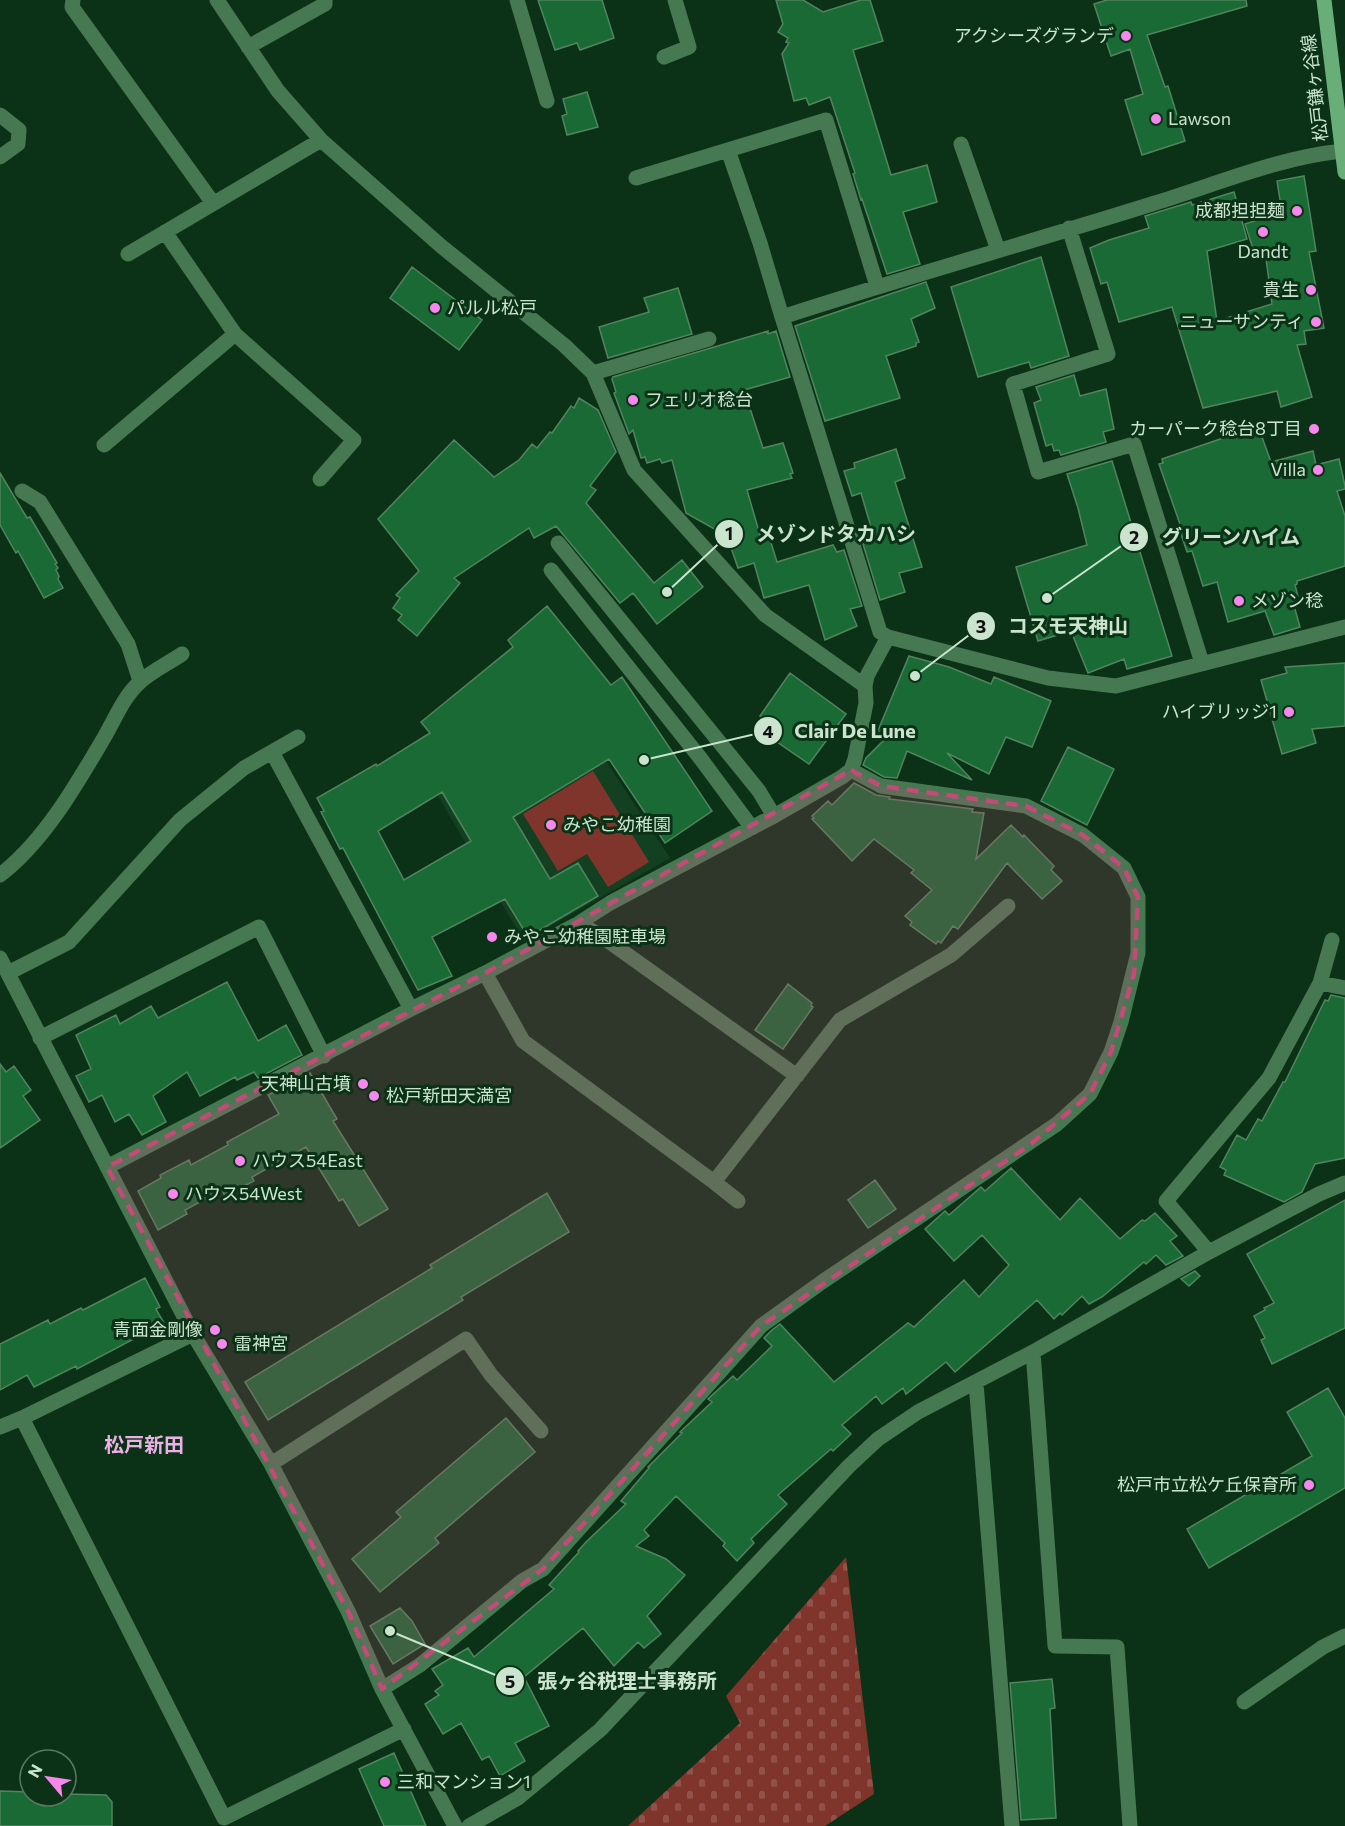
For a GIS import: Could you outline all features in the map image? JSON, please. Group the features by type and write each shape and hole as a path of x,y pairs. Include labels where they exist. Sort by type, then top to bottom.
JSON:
{"main road":[{"name":"松戸鎌ヶ谷線","path":"1324,0 1345,172"}],"street":[{"path":"72,0 72,7 213,203"},
{"path":"217,0 278,91 321,140 441,246 564,345 593,373 634,470 765,615 865,686"},
{"path":"248,47 325,4 325,0"},
{"path":"517,0 547,101"},
{"path":"664,57 689,47 675,0"},
{"path":"0,115 19,130 18,144 0,157"},
{"path":"636,178 826,120 877,286"},
{"path":"128,254 321,140"},
{"path":"962,144 998,250"},
{"path":"728,150 760,243 880,632 888,637 1048,678 1116,686 1345,627"},
{"path":"782,317 877,286 1155,203 1286,160 1342,151"},
{"path":"1069,228 1108,354 1013,384 1038,472 1134,444 1202,663"},
{"path":"165,232 235,334 354,440 320,479"},
{"path":"104,445 235,334"},
{"path":"593,373 709,339"},
{"path":"22,491 40,502 86,587 128,644 140,681"},
{"path":"558,543 759,791 774,816"},
{"path":"551,570 701,759 752,828"},
{"path":"107,1167 579,923 610,903 774,816 851,770 862,731 867,676 888,637"},
{"path":"0,875 32,843 67,801 116,718 124,700 140,681 182,654"},
{"path":"8,973 69,942 180,820 244,768 298,737"},
{"path":"272,752 411,1009"},
{"path":"382,1689 420,1665 522,1581 543,1569 761,1326 973,1180 1030,1144 1057,1124 1090,1094 1111,1052 1138,953 1138,897 1124,868 1083,835 1026,806 881,786 851,770"},
{"path":"714,1182 840,1020 951,955 1008,906"},
{"path":"579,923 604,938 797,1076"},
{"path":"40,1038 259,927 324,1056"},
{"path":"1209,1252 1166,1201 1269,1078 1320,982 1332,940"},
{"path":"0,958 193,1334 270,1464 348,1611 382,1689 455,1826"},
{"path":"485,973 522,1041 738,1201"},
{"path":"1320,982 1345,988"},
{"path":"469,1826 518,1798 600,1730 849,1466 878,1439 918,1412 1033,1352 1209,1252 1319,1194 1345,1183"},
{"path":"0,1427 193,1334"},
{"path":"270,1464 466,1339 491,1375 541,1431"},
{"path":"1033,1352 1055,1646 1117,1647 1130,1826"},
{"path":"976,1383 1011,1826"},
{"path":"22,1418 224,1818 404,1729"},
{"path":"1244,1702 1323,1647 1345,1636"}],"highlighted area":[{"path":"851,770 881,786 1026,806 1083,835 1124,868 1138,897 1134,974 1111,1052 1090,1094 1031,1144 761,1326 543,1569 382,1689 348,1611 107,1167 485,973"}],"shaded area":[{"name":"みやこ幼稚園","path":"573,711 670,858 524,941 436,793"}],"green space":[{"path":"593,771 649,862 608,887 587,854 558,871 523,814"},
{"path":"846,1557 874,1794 825,1826 628,1826 740,1723 726,1696"}],"building":[{"path":"538,0 602,0 614,38 580,50 577,43 555,50"},
{"path":"776,0 803,0 823,12 861,0 870,0 883,41 853,50 891,175 927,165 937,202 903,212 920,264 887,274 861,200 853,174 855,173 830,97 809,105 806,98 794,101 782,54 789,43 786,42 788,38 778,32 783,24"},
{"path":"1107,0 1246,0 1247,6 1147,35 1165,87 1168,86 1185,141 1142,155 1125,100 1143,94 1130,49 1111,56 1094,4"},
{"path":"587,92 598,127 567,135 562,116 567,114 563,99"},
{"path":"1304,176 1316,251 1309,252 1324,328 1304,331 1306,344 1297,345 1312,397 1281,407 1277,391 1203,408 1172,307 1119,322 1107,282 1101,284 1090,248 1149,228 1145,216 1234,192 1247,239 1207,251 1217,321 1272,304 1265,251 1255,255 1245,224 1282,212 1277,181"},
{"path":"1041,257 1069,356 1031,368 1029,362 978,377 951,287"},
{"name":"パルル松戸","path":"412,267 482,320 459,350 390,298"},
{"path":"926,282 935,308 911,319 919,342 916,346 886,356 900,398 825,421 795,326"},
{"path":"678,288 692,334 608,358 599,327 649,312 644,298"},
{"path":"768,331 768,334 776,331 790,377 744,390 763,448 783,443 793,473 790,474 792,478 747,490 760,535 768,533 777,562 833,545 837,552 844,550 862,606 850,609 857,626 825,640 809,585 764,598 754,563 738,568 727,536 686,513 672,460 662,463 660,459 647,463 645,457 641,458 633,430 629,434 614,393 616,392 613,377"},
{"path":"1074,375 1080,396 1106,389 1114,429 1103,432 1106,442 1061,455 1059,450 1054,451 1052,444 1046,446 1034,403 1041,400 1036,387"},
{"path":"579,398 598,410 616,452 590,486 596,490 586,503 654,583 682,560 703,587 657,624 633,593 620,603 556,526 534,538 529,528 454,578 460,583 417,636 398,620 402,615 393,608 400,598 396,595 419,571 378,519 454,440 494,477 519,460 532,444 537,448 550,432 552,433 571,406 574,408"},
{"path":"1258,426 1271,462 1313,451 1316,465 1339,459 1345,486 1345,489 1337,491 1345,516 1345,566 1297,581 1295,585 1299,600 1293,602 1300,627 1274,635 1265,611 1228,622 1217,582 1203,586 1192,551 1187,552 1180,531 1182,530 1159,464 1163,463 1162,459"},
{"path":"896,449 905,478 895,482 922,567 899,573 905,592 880,600 863,544 875,541 861,493 852,496 844,471 855,468 854,463"},
{"path":"1112,461 1172,656 1127,669 1124,659 1088,673 1071,631 1038,641 1016,567 1087,545 1067,474"},
{"path":"0,473 27,518 30,517 57,563 55,564 58,568 56,570 58,579 63,588 44,598 18,551 16,553 0,525"},
{"path":"547,606 611,685 622,677 712,811 665,843 609,759 513,817 550,879 578,863 598,896 528,937 505,899 432,937 452,976 418,990 343,848 340,849 321,812 324,811 317,798 376,764 377,766 430,733 421,722 513,647 508,640","holes":["442,792 471,841 404,880 378,831"]},
{"path":"909,656 949,667 991,684 994,677 1051,701 1032,747 1006,737 989,774 947,753 972,780 907,751 897,778 884,777 863,765 866,758 888,736 874,740"},
{"path":"1345,663 1345,726 1312,729 1316,743 1282,754 1261,680 1287,673 1285,667"},
{"path":"790,673 846,714 809,764 767,735 773,726 760,716"},
{"path":"1068,747 1114,769 1087,825 1041,801"},
{"path":"854,783 876,795 890,797 889,799 973,809 972,812 984,813 976,859 1011,825 1054,866 1051,870 1062,881 1042,899 1007,863 958,929 953,926 941,943 938,941 936,944 910,925 912,922 905,916 932,890 911,873 914,870 874,839 852,861 812,819 814,818 812,816 828,801 832,805"},
{"path":"227,982 258,1041 286,1025 302,1055 258,1078 254,1072 237,1080 235,1077 200,1096 187,1072 153,1096 166,1122 142,1135 129,1114 115,1122 102,1095 89,1102 76,1076 91,1069 76,1035 116,1015 120,1024 151,1006 158,1018"},
{"path":"788,984 812,1003 813,1007 783,1049 755,1030"},
{"path":"1331,995 1345,998 1345,1158 1315,1164 1302,1192 1284,1202 1224,1175 1226,1170 1220,1167 1237,1135 1246,1140 1258,1119 1262,1121 1285,1082 1325,1000 1328,1001"},
{"path":"0,1064 6,1072 14,1066 31,1090 23,1096 40,1120 0,1148"},
{"path":"310,1073 337,1119 333,1121 388,1209 359,1226 343,1199 339,1201 306,1147 252,1177 254,1181 225,1196 222,1190 185,1210 187,1214 158,1230 138,1191 161,1178 160,1175 189,1160 191,1165 228,1145 227,1142 279,1114 268,1095"},
{"path":"1011,1168 1060,1220 1080,1198 1120,1239 1142,1220 1145,1221 1155,1213 1177,1236 1170,1241 1183,1256 1166,1265 1156,1255 1146,1264 1144,1262 1102,1297 1089,1304 1082,1296 1062,1315 1060,1313 1054,1319 1037,1300 955,1372 946,1362 906,1394 903,1388 882,1404 876,1396 842,1425 851,1434 778,1495 787,1504 751,1539 754,1543 737,1561 723,1546 725,1543 676,1496 644,1530 649,1536 636,1546 666,1559 685,1575 647,1616 661,1634 644,1648 638,1642 614,1666 583,1628 524,1677 549,1726 515,1743 525,1761 500,1776 489,1756 482,1760 461,1723 443,1734 425,1704 439,1695 435,1691 443,1685 432,1669 468,1648 474,1657 554,1589 549,1585 586,1542 626,1504 621,1501 648,1467 682,1433 680,1432 712,1402 708,1399 733,1376 737,1380 772,1346 764,1338 772,1330 780,1324 834,1382 908,1323 914,1327 964,1280 979,1297 1009,1265 982,1235 954,1261 925,1229 945,1211 949,1215 981,1187 985,1191"},
{"path":"875,1180 896,1209 868,1228 848,1200"},
{"path":"547,1193 569,1232 461,1297 463,1300 268,1420 245,1382 432,1268 430,1265"},
{"path":"1345,1200 1345,1328 1272,1364 1261,1340 1265,1338 1254,1316 1274,1303 1247,1254"},
{"path":"1195,1271 1200,1276 1189,1286 1181,1279"},
{"path":"145,1278 160,1307 156,1309 164,1323 77,1369 76,1366 34,1387 27,1375 0,1390 0,1344 48,1320 50,1324 81,1308 83,1310"},
{"path":"1328,1388 1345,1418 1345,1488 1209,1568 1187,1529 1312,1456 1287,1412"},
{"path":"506,1418 535,1452 435,1538 439,1543 380,1592 352,1559 401,1517 396,1512"},
{"path":"400,1608 412,1621 425,1644 393,1664 370,1626"},
{"path":"1052,1679 1055,1708 1050,1709 1056,1818 1021,1820 1010,1683"},
{"name":"三和マンション1","path":"394,1753 426,1826 384,1826 359,1769"},
{"path":"0,1791 18,1792 18,1808 78,1808 78,1794 106,1795 112,1802 112,1826 0,1826"}],"place":[{"name":"アクシーズグランデ","path":"1126,36"},
{"name":"Lawson","path":"1156,119"},
{"name":"成都担担麺","path":"1297,211"},
{"name":"Dandt","path":"1263,232"},
{"name":"貴生","path":"1311,290"},
{"name":"パルル松戸","path":"435,308"},
{"name":"ニューサンティ","path":"1316,322"},
{"name":"フェリオ稔台","path":"633,400"},
{"name":"カーパーク稔台8丁目","path":"1314,429"},
{"name":"Villa","path":"1318,470"},
{"name":"メゾンドタカハシ","path":"667,592"},
{"name":"グリーンハイム","path":"1047,598"},
{"name":"メゾン稔","path":"1239,601"},
{"name":"コスモ天神山","path":"915,676"},
{"name":"ハイブリッジ1","path":"1289,712"},
{"name":"Clair De Lune","path":"644,760"},
{"name":"みやこ幼稚園","path":"551,825"},
{"name":"みやこ幼稚園駐車場","path":"492,937"},
{"name":"天神山古墳","path":"363,1084"},
{"name":"松戸新田天満宮","path":"374,1096"},
{"name":"ハウス54East","path":"240,1161"},
{"name":"ハウス54West","path":"173,1194"},
{"name":"青面金剛像","path":"215,1330"},
{"name":"雷神宮","path":"222,1344"},
{"name":"松戸市立松ケ丘保育所","path":"1309,1485"},
{"name":"張ヶ谷税理士事務所","path":"390,1631"},
{"name":"三和マンション1","path":"385,1782"}],"district":[{"name":"松戸新田","path":"144,1445"}]}
